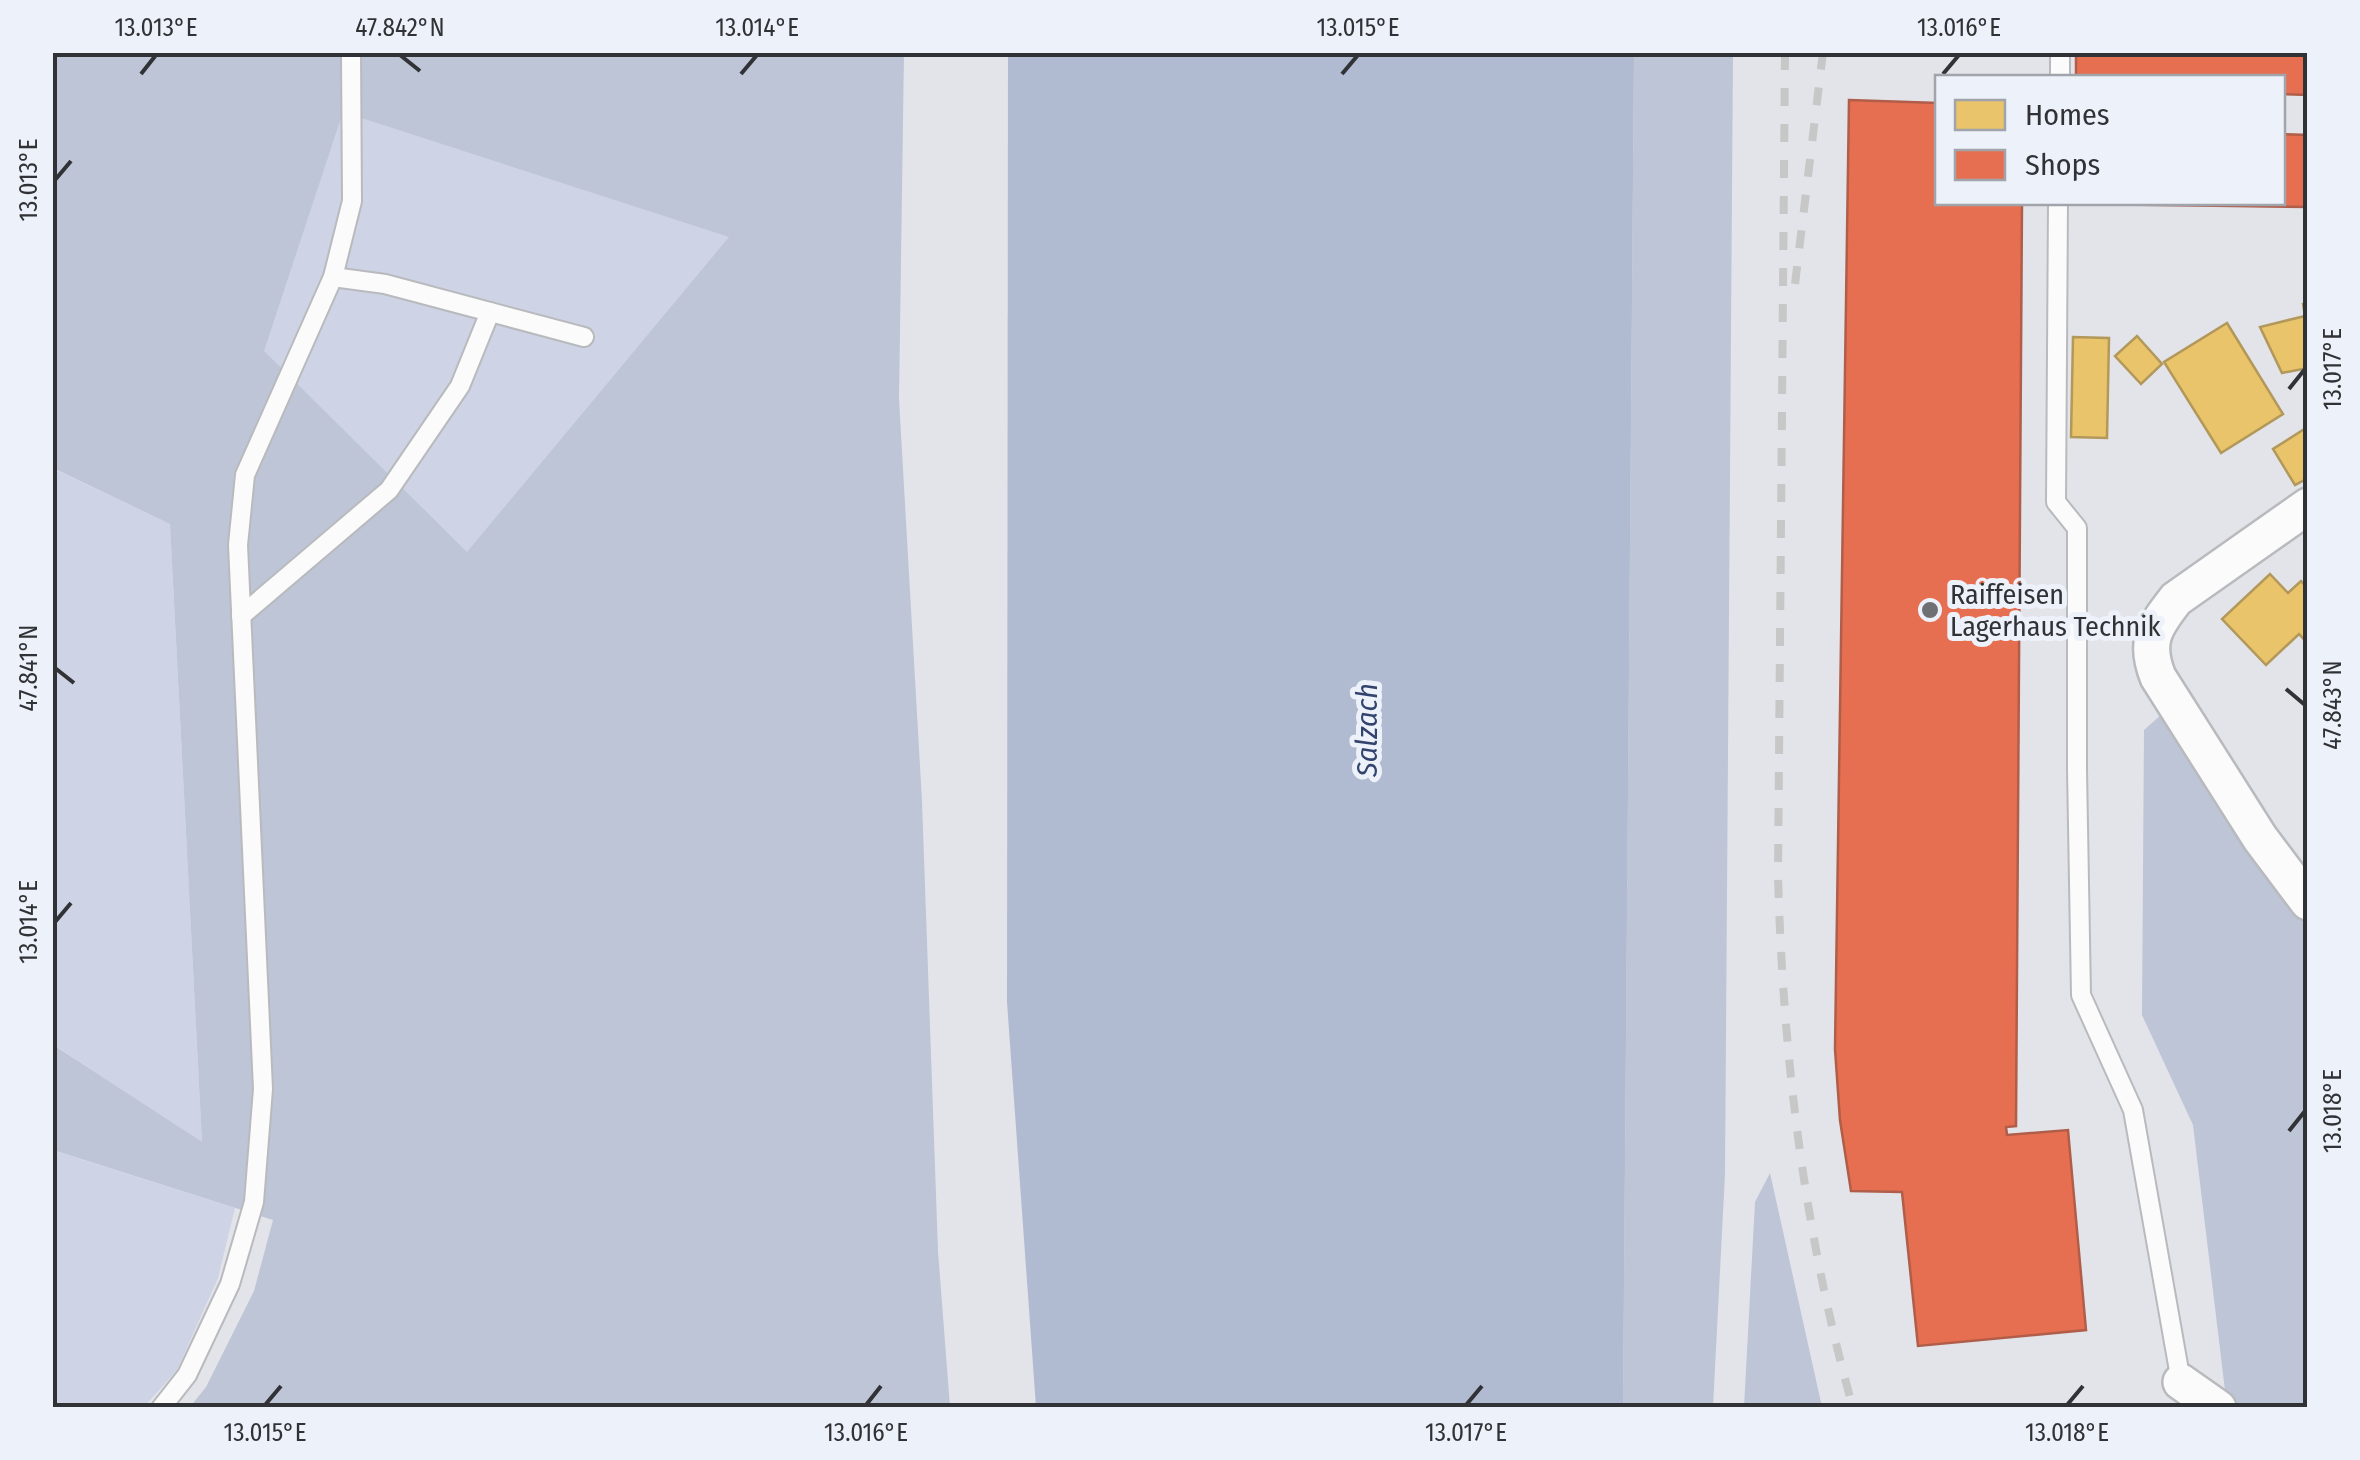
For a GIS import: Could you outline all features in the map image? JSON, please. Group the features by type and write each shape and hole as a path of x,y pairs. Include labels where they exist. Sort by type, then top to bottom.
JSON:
{"street":[{"path":"2308,506 2176,598 2160,620 2150,656 2158,677 2260,838 2308,902"},
{"path":"2181,1382 2218,1408"}],"lane":[{"path":"160,1408 186,1375 230,1284 254,1202 263,1089 238,545 246,475 333,277 352,201 352,52"},
{"path":"2058,205 2056,502 2077,528 2081,995 2132,1110 2181,1382"},
{"path":"333,277 385,284 584,338"},
{"path":"241,616 389,490 460,386 490,312"}],"shaded area":[{"path":"53,53 904,53 899,399 922,801 938,1251 950,1407 190,1407 206,1387 254,1291 273,1220 53,1150 52,1044 202,1142 170,524 53,468","holes":["343,112 729,237 467,552 264,351"]},
{"path":"1634,53 1733,53 1725,1174 1713,1407 1623,1408"},
{"path":"343,111 730,237 467,553 263,351"},
{"path":"52,468 170,524 202,1143 53,1044"},
{"path":"2162,714 2240,841 2281,882 2307,921 2307,1407 2227,1407 2193,1125 2142,1015 2144,730"},
{"path":"52,1150 235,1208 218,1278 177,1370 144,1407 53,1407"},
{"path":"1770,1173 1822,1407 1744,1407 1755,1202"}],"water":[{"name":"Salzach","path":"1008,53 1634,53 1623,1407 1036,1407 1007,1002"}],"building: Homes":[{"path":"2308,303 2308,368 2282,373 2260,327 2305,316 2303,304"},
{"path":"2227,323 2283,414 2221,453 2164,362"},
{"path":"2137,336 2162,364 2141,384 2115,356"},
{"path":"2073,337 2109,338 2107,438 2071,437"},
{"path":"2306,428 2308,478 2295,485 2273,449"},
{"path":"2270,574 2288,593 2301,581 2308,588 2308,644 2299,634 2266,665 2222,619"}],"building: Shops":[{"path":"2076,52 2308,52 2308,95 2285,94 2285,75 2076,75"},
{"name":"Raiffeisen Lagerhaus Technik","path":"1849,100 1935,103 1935,205 2022,205 2016,1126 2006,1127 2007,1135 2068,1130 2086,1330 1918,1346 1902,1192 1851,1191 1835,1049"},
{"path":"2285,134 2308,135 2308,207 2159,205 2285,205"}],"railway":[{"path":"1785,52 1778,876 1781,943 1791,1078 1809,1211 1853,1408"},
{"path":"1795,284 1823,52"}],"place":[{"name":"Raiffeisen Lagerhaus Technik","path":"1930,610"}]}
